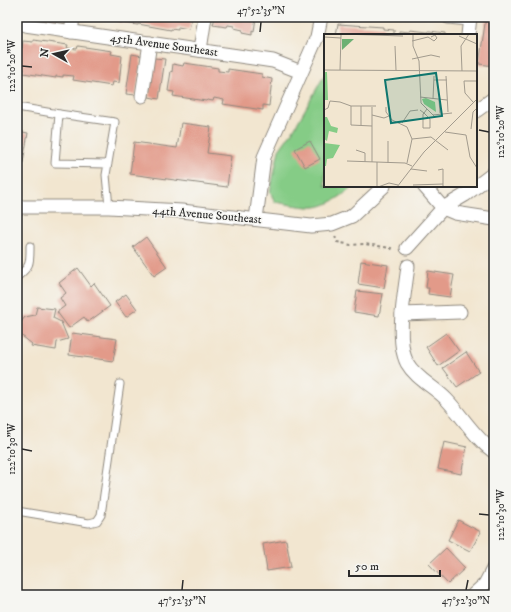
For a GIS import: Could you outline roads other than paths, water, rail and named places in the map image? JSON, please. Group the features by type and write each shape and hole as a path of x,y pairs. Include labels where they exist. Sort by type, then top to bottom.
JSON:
{"street":[{"path":"71,32 73,17"},
{"path":"200,50 205,17"},
{"path":"256,219 264,157 317,37 321,17"},
{"path":"448,17 470,18 468,34"},
{"name":"45th Avenue Southeast","path":"25,25 273,61 301,72"},
{"path":"142,96 150,43"},
{"path":"478,104 494,98"},
{"path":"477,186 494,173"},
{"name":"44th Avenue Southeast","path":"17,207 110,207 182,211 311,226 332,224 352,216 383,187"},
{"path":"425,187 443,208 455,213 494,219"},
{"path":"401,250 443,208 476,187"},
{"path":"408,266 402,314 401,344 407,363 421,378 446,399 484,445 494,452"},
{"path":"402,314 460,312"},
{"path":"473,595 485,584 493,571"}],"lane":[{"path":"17,107 115,122 106,175 110,207"},
{"path":"59,114 55,163 108,164"},
{"path":"17,277 26,270 30,264 30,246"},
{"path":"17,511 89,523 97,521 101,514 120,384"}]}
